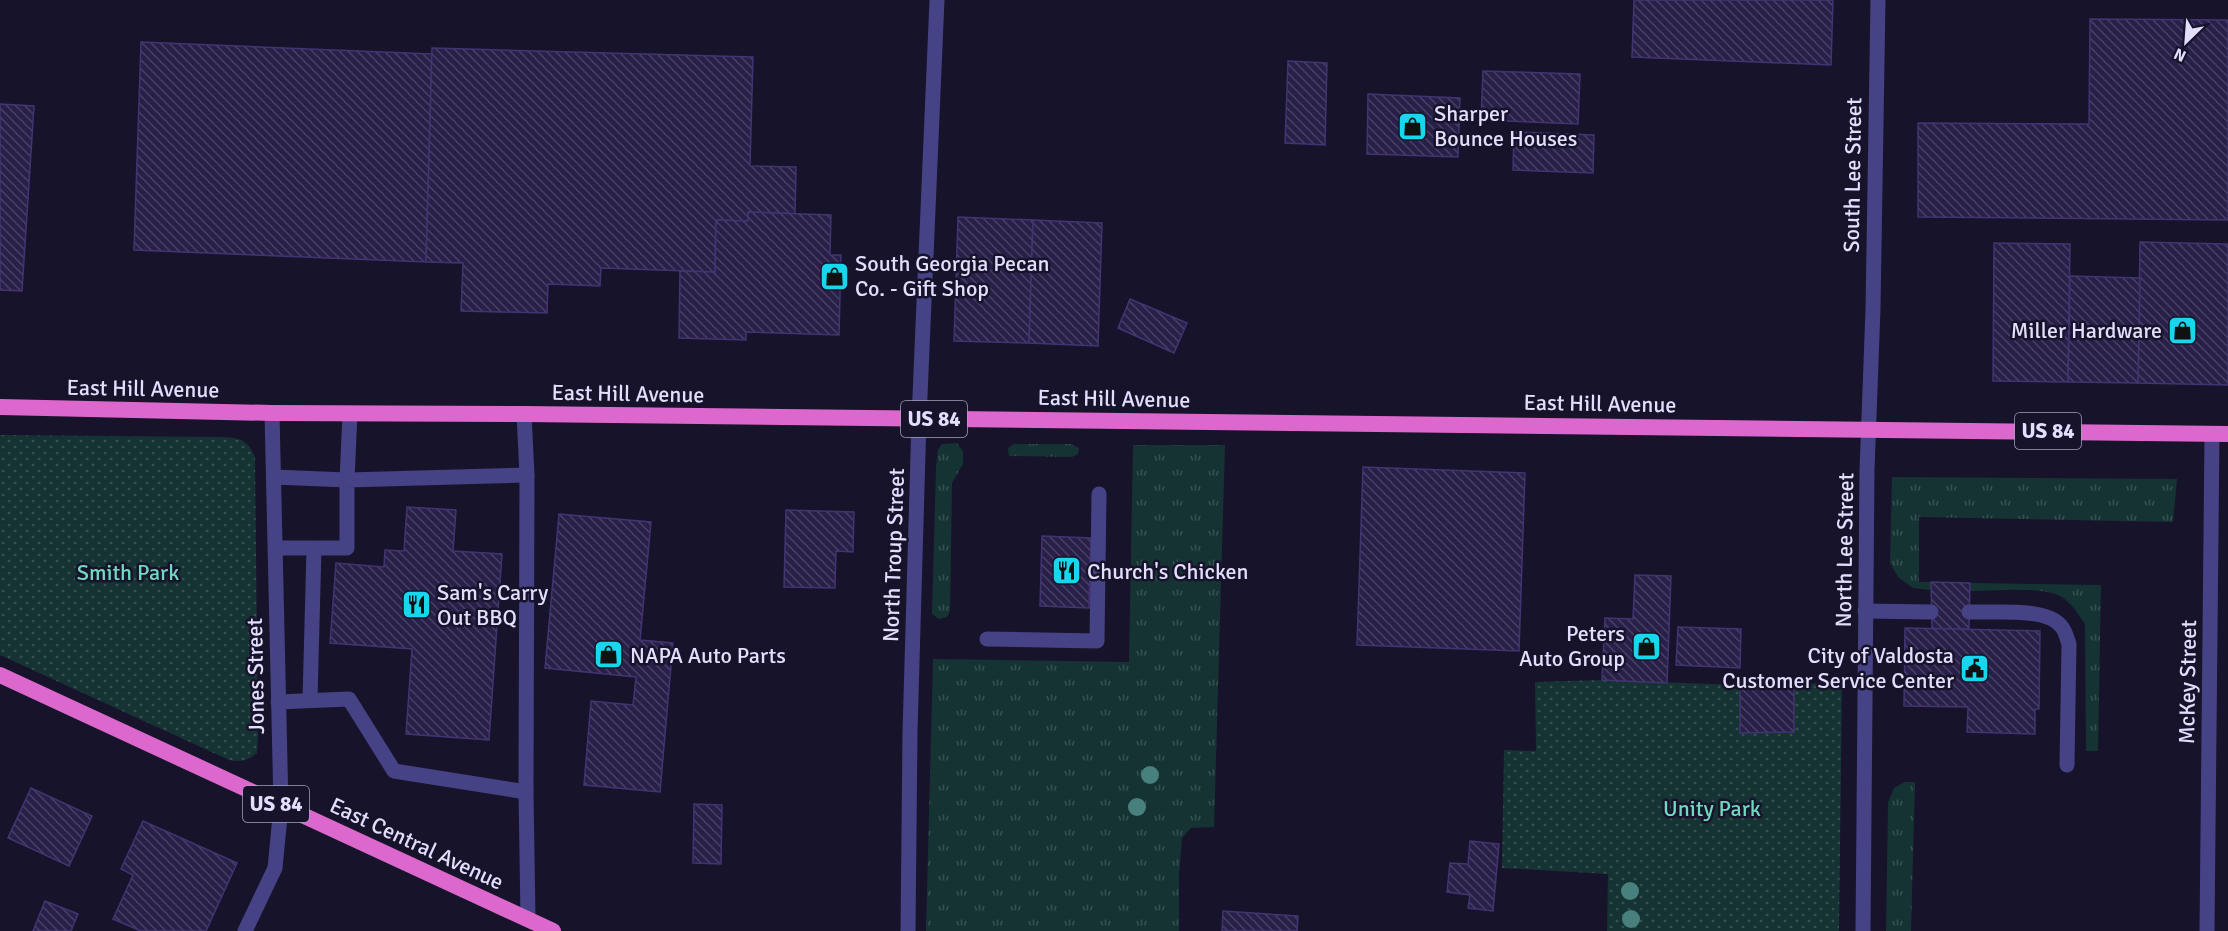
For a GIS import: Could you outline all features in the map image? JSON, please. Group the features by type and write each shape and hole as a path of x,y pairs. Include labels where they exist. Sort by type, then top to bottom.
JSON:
{"highway":[{"name":"East Hill Avenue","path":"0,408 350,414 524,414 2220,434"},
{"name":"East Central Avenue","path":"0,675 553,931"}],"street":[{"name":"North Troup Street","path":"908,931 910,732 919,419 937,0"},
{"name":"South Lee Street","path":"1870,350 1878,0"},
{"name":"North Lee Street","path":"1863,931 1865,611 1870,350"},
{"name":"Jones Street","path":"245,931 275,868 280,806 272,413"},
{"path":"276,548 347,548 350,414"},
{"path":"524,414 527,475 528,919"},
{"name":"McKey Street","path":"2206,931 2220,434"},
{"path":"274,477 347,480 527,475"},
{"path":"987,639 1097,641 1099,494"},
{"path":"310,699 314,549"},
{"path":"1865,611 1931,612"},
{"path":"1970,612 2049,616 2062,626 2069,644 2067,765"},
{"path":"278,702 349,699 394,771 526,792"}],"green space":[{"name":"Smith Park","path":"0,435 223,437 239,439 246,443 255,457 258,737 257,753 254,756 244,760 229,760 0,655"},
{"path":"957,443 963,452 963,464 952,483 950,611 947,617 939,619 932,614 936,467 938,450 942,444"},
{"path":"1014,444 1071,444 1079,448 1078,454 1072,457 1009,456 1008,448"},
{"path":"1133,445 1225,445 1214,827 1191,828 1182,838 1179,931 926,931 933,659 1129,662"},
{"path":"1892,477 2177,479 2173,522 1919,517 1919,582 1931,582 1931,590 1913,588 1898,577 1890,563"},
{"path":"1970,583 2101,585 2098,751 2086,751 2085,624 2074,608 2060,596 2052,593 2029,590 1970,591"},
{"name":"Unity Park","path":"1602,680 1740,685 1842,683 1839,931 1607,931 1608,874 1502,868 1504,750 1536,751 1535,682"},
{"path":"1905,782 1915,782 1911,931 1886,931 1888,803 1894,788"}],"building":[{"path":"1634,0 1833,0 1831,65 1632,57"},
{"path":"2090,19 2228,20 2228,220 1918,217 1918,123 2089,124"},
{"path":"141,42 432,54 426,262 134,250"},
{"path":"432,48 753,57 750,166 796,167 795,214 748,212 748,221 716,220 715,272 601,268 600,286 548,284 547,313 461,311 463,263 426,262"},
{"path":"1288,61 1327,63 1325,145 1285,143"},
{"path":"1483,71 1580,74 1578,124 1481,120"},
{"name":"Sharper Bounce Houses","path":"1368,94 1460,98 1458,157 1367,154"},
{"path":"0,104 34,106 22,291 0,290"},
{"path":"1514,132 1594,135 1593,173 1513,170"},
{"path":"748,212 831,215 830,255 841,255 839,335 746,332 746,340 679,338 680,271 715,272 716,220 748,221"},
{"path":"958,217 1033,220 1029,343 954,341"},
{"path":"1033,220 1102,223 1098,346 1029,343"},
{"name":"Miller Hardware","path":"2140,242 2228,244 2228,385 2138,383"},
{"path":"1994,243 2070,244 2068,382 1993,381"},
{"path":"2070,276 2140,278 2138,383 2068,382"},
{"path":"1130,299 1187,323 1174,353 1118,328"},
{"path":"1363,467 1525,473 1519,651 1357,645"},
{"name":"Sam's Carry Out BBQ","path":"407,507 456,510 453,551 502,554 489,740 406,734 412,649 330,643 336,563 384,567 385,550 404,551"},
{"path":"786,510 854,512 853,552 836,551 835,588 784,587"},
{"name":"NAPA Auto Parts","path":"559,514 651,522 640,640 673,643 660,792 584,785 591,701 633,705 636,677 545,668"},
{"path":"1042,536 1091,538 1089,608 1040,606"},
{"path":"1635,575 1671,576 1667,683 1602,680 1605,618 1633,619"},
{"path":"1931,582 1970,583 1969,629 1932,629"},
{"path":"1678,627 1741,629 1740,668 1676,665"},
{"path":"1905,628 2040,631 2039,709 2035,709 2035,734 1967,732 1968,707 1904,706"},
{"path":"1794,684 1794,732 1740,733 1740,685"},
{"path":"31,788 92,816 69,866 8,838"},
{"path":"694,804 722,805 721,864 693,863"},
{"path":"143,821 237,863 206,931 141,931 113,919 133,875 121,869"},
{"path":"1470,841 1499,844 1493,911 1468,908 1470,895 1447,892 1450,863 1468,864"},
{"path":"45,901 78,914 71,931 33,931"},
{"path":"1223,911 1298,916 1297,931 1222,931"}],"place":[{"name":"Sharper Bounce Houses","path":"1413,126"},
{"name":"South Georgia Pecan Co. - Gift Shop","path":"834,276"},
{"name":"Miller Hardware","path":"2183,330"},
{"name":"Church's Chicken","path":"1066,571"},
{"name":"Sam's Carry Out BBQ","path":"416,605"},
{"name":"Peters Auto Group","path":"1646,646"},
{"name":"NAPA Auto Parts","path":"609,655"},
{"name":"City of Valdosta Customer Service Center","path":"1975,668"}]}
